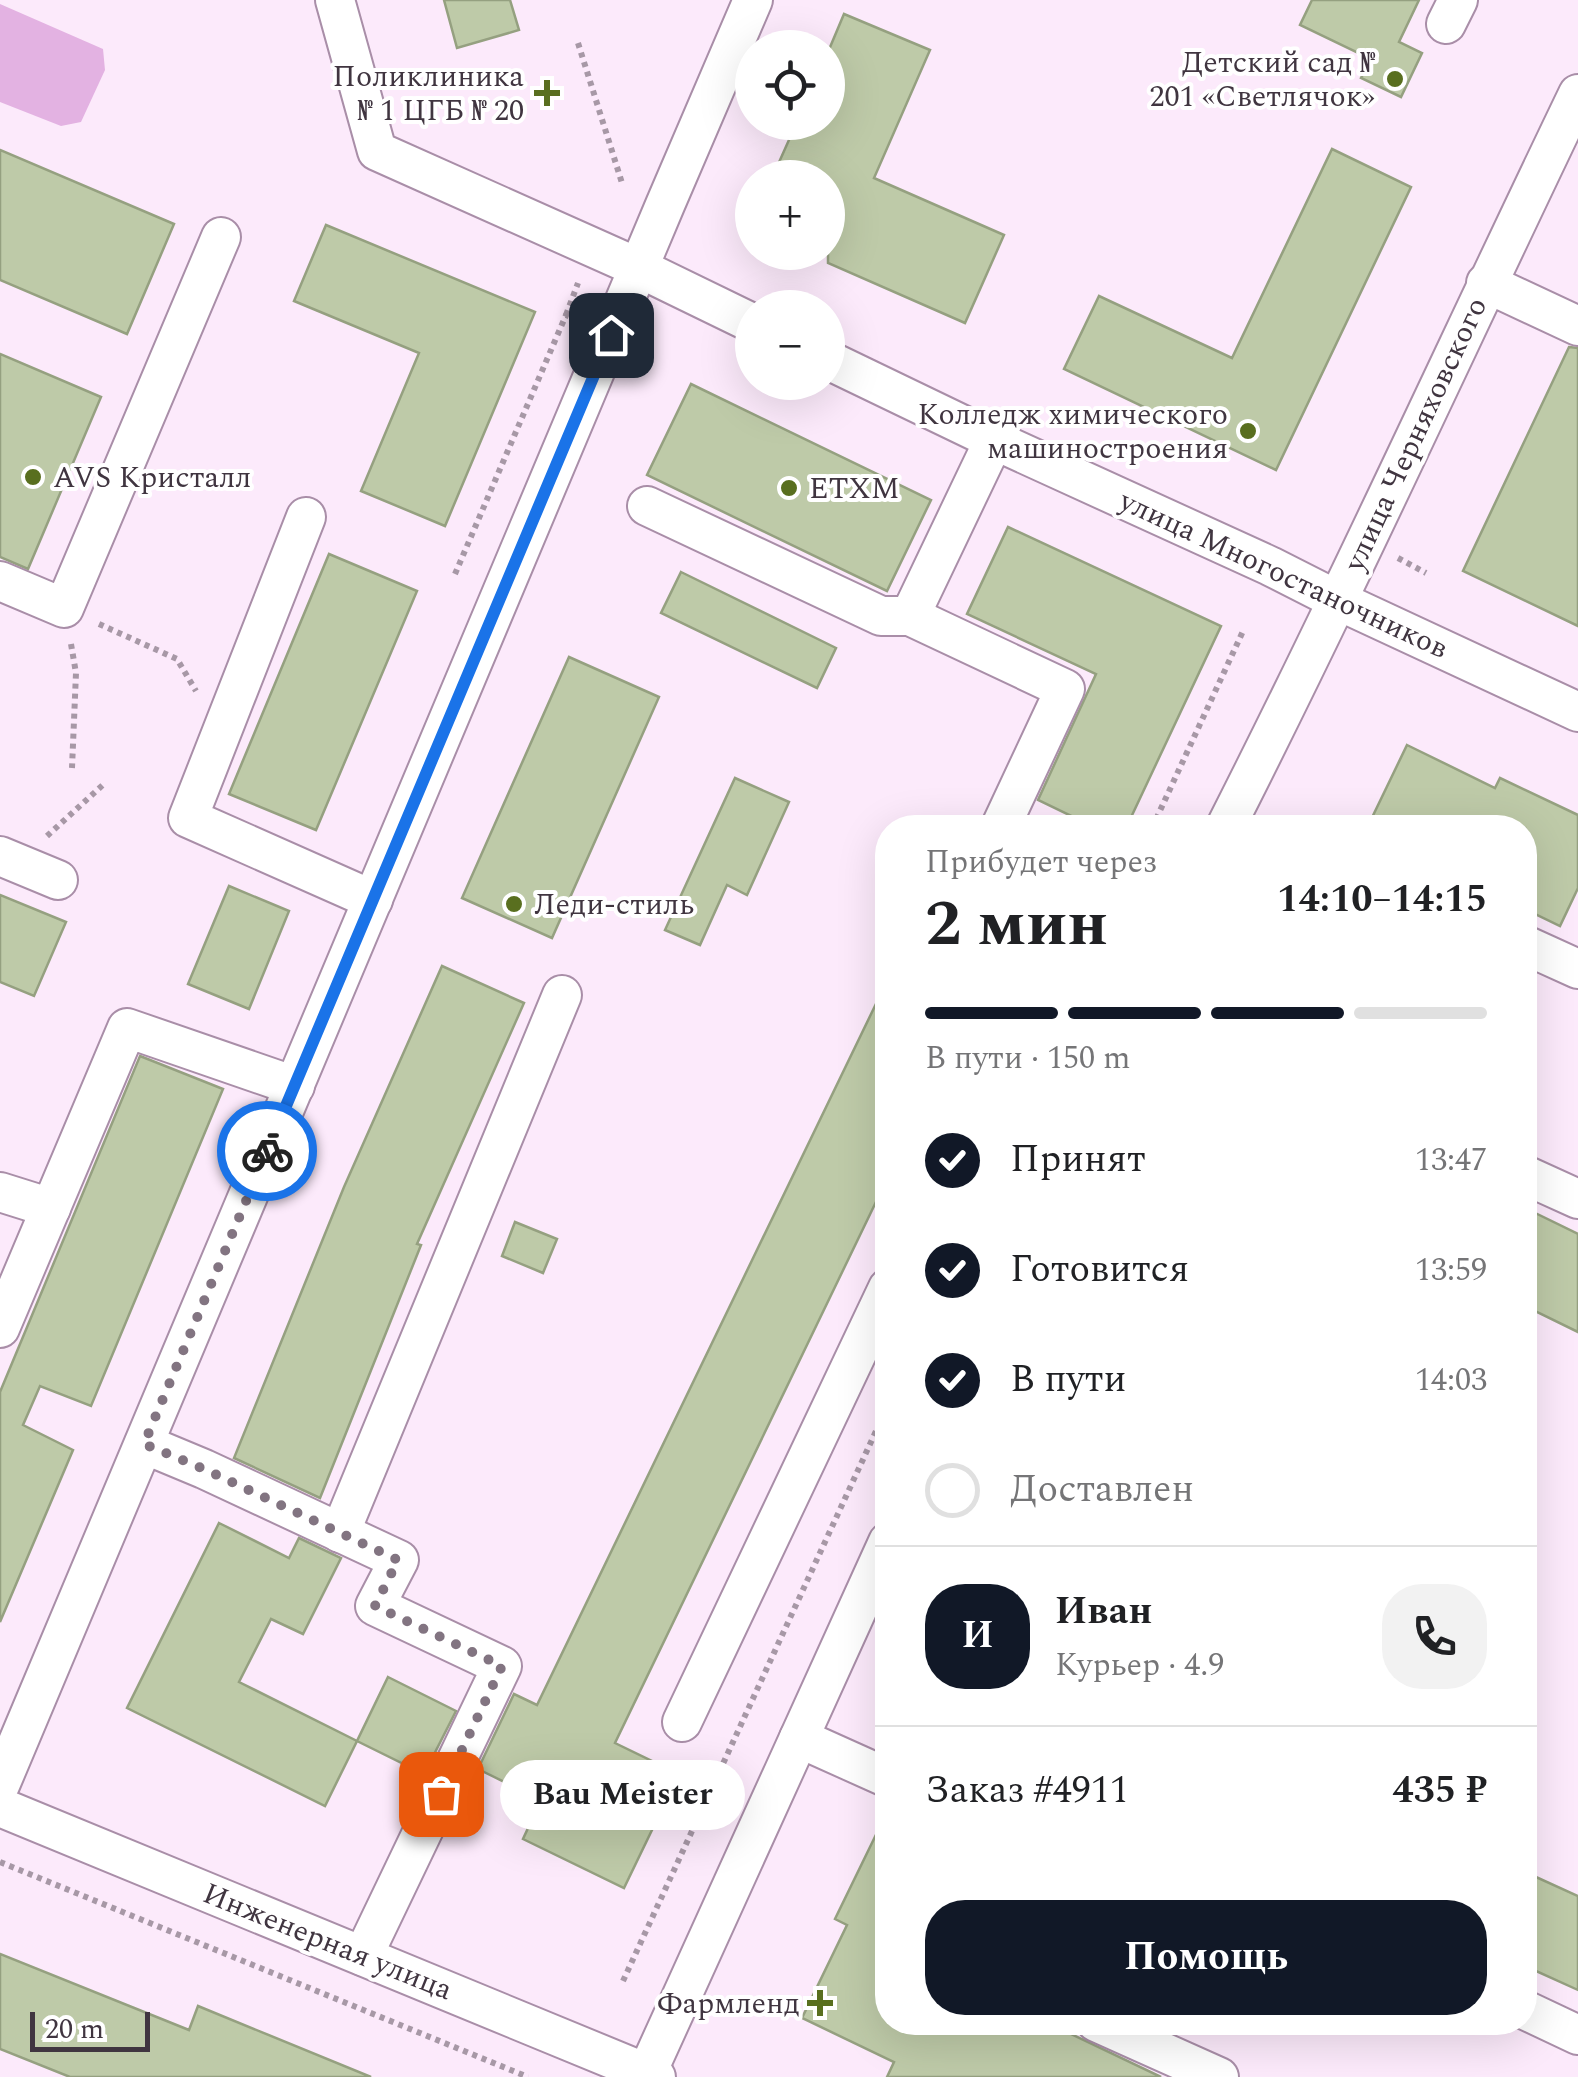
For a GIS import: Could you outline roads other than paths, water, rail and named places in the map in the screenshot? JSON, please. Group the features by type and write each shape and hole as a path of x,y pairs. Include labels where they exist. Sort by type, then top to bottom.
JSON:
{"street":[{"path":"334,0 377,151 735,315"},
{"path":"0,1785 754,0"},
{"name":"улица Черняховского","path":"1232,815 1310,660 1578,94"},
{"path":"0,581 64,608 221,236"},
{"path":"1486,284 1578,326"},
{"name":"улица Многостаночников","path":"845,368 1578,712"},
{"path":"910,616 994,440"},
{"path":"648,506 881,616 910,616 1065,689 1006,815"},
{"path":"306,517 188,818 373,900"},
{"path":"8,859 58,880"},
{"path":"1537,950 1578,969"},
{"path":"340,1533 562,995"},
{"path":"0,1328 127,1028 294,1086"},
{"path":"1537,1180 1578,1199"},
{"path":"0,1192 51,1208"},
{"path":"682,1722 875,1315"},
{"path":"144,1444 398,1560 375,1606 502,1666 364,1956"},
{"path":"650,2076 875,1571"},
{"path":"799,1738 875,1772"},
{"name":"Инженерная улица","path":"0,1806 650,2076"},
{"path":"1537,2016 1578,2035"},
{"path":"1125,2035 1219,2077"}],"place":[{"name":"Детский сад № 201 «Светлячок»","path":"1395,79"},
{"name":"Поликлиника № 1 ЦГБ № 20","path":"547,93"},
{"name":"Колледж химического машиностроения","path":"1248,431"},
{"name":"AVS Кристалл","path":"33,477"},
{"name":"ЕТХМ","path":"789,488"},
{"name":"Леди-стиль","path":"514,904"},
{"name":"Bau Meister","path":"441,1794"},
{"name":"Фармленд","path":"820,2003"}]}
